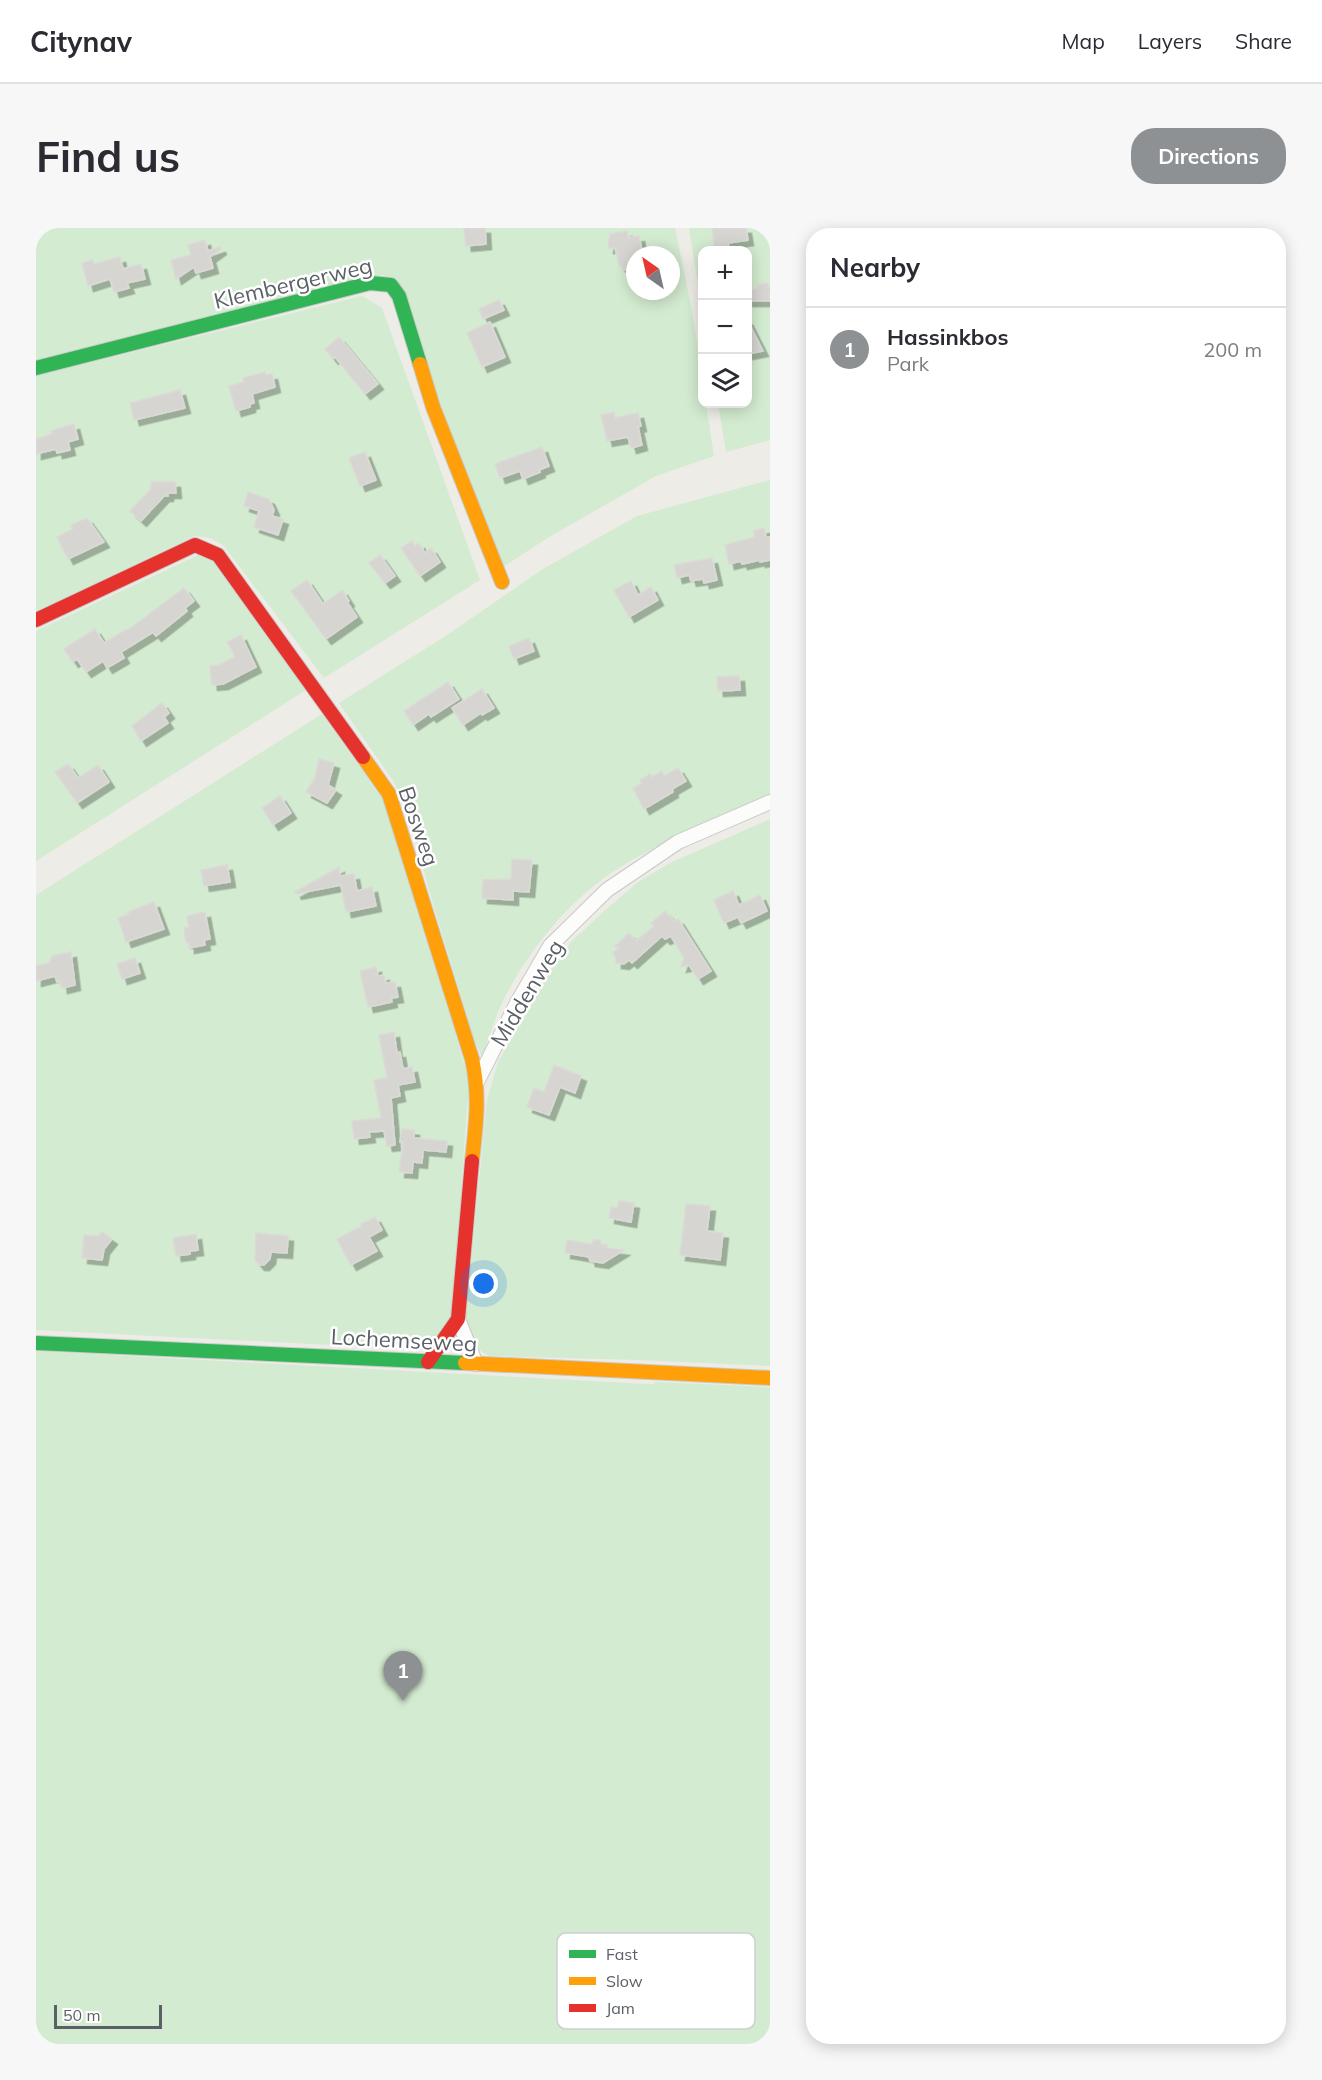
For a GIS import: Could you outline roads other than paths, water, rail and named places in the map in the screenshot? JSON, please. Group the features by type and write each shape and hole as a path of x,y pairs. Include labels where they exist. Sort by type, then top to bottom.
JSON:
{"street":[{"name":"Klembergerweg","path":"36,368 370,283 391,285 399,296 433,407 502,582"},
{"name":"Bosweg","path":"36,620 195,544 218,555 389,794 472,1059 477,1082 477,1112 458,1319 476,1364"},
{"name":"Middenweg","path":"477,1082 517,1003 550,946 607,890 678,842 770,802"},
{"name":"Bosweg","path":"428,1362 458,1319"},
{"name":"Lochemseweg","path":"36,1343 770,1378"}],"place":[{"name":"Hassinkbos","path":"403,1701"}]}
